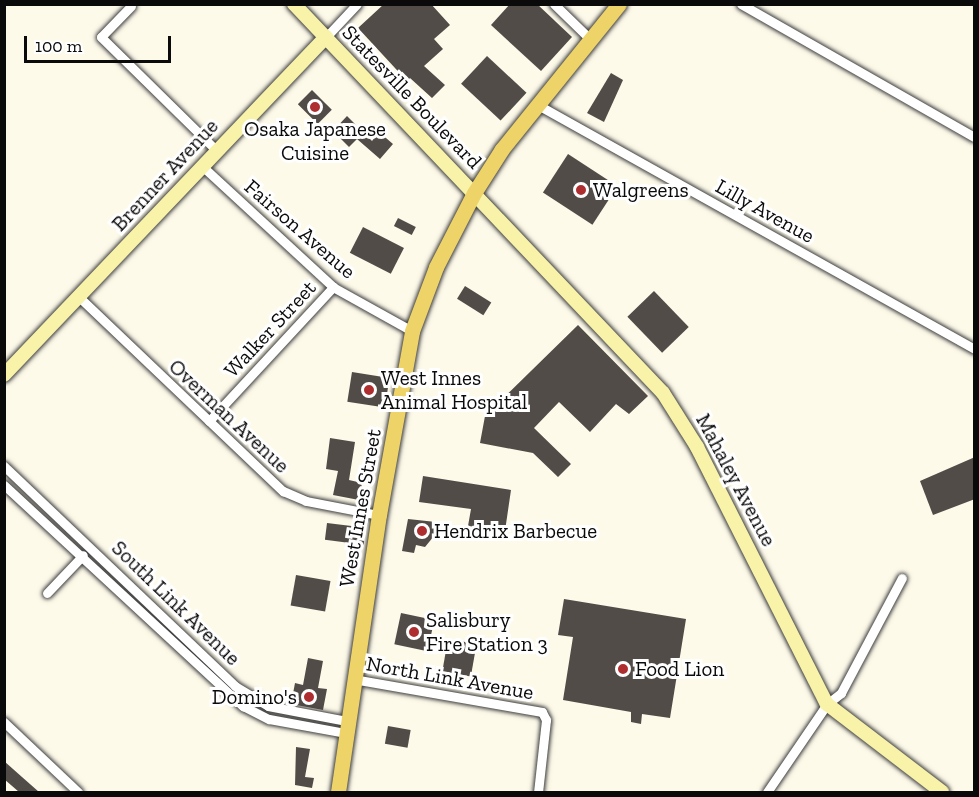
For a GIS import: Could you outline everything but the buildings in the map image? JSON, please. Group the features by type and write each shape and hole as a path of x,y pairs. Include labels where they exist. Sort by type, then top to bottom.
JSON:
{"main road":[{"name":"West Innes Street","path":"338,792 379,515 412,331 436,267 474,193 538,105 619,4"}],"street":[{"name":"Statesville Boulevard","path":"294,4 474,193"},
{"name":"Brenner Avenue","path":"4,375 201,165 357,4"},
{"path":"554,4 591,40"},
{"path":"741,4 975,137"},
{"path":"131,6 101,37 216,150"},
{"name":"Lilly Avenue","path":"538,105 975,349"},
{"name":"Fairson Avenue","path":"201,165 333,287 412,331"},
{"name":"Mahaley Avenue","path":"474,193 673,408 827,704 942,792"},
{"name":"Walker Street","path":"209,421 333,287"},
{"name":"Overman Avenue","path":"79,297 283,491 306,501 379,515"},
{"name":"South Link Avenue","path":"4,466 251,697 291,713 346,727"},
{"name":"South Link Avenue","path":"4,485 80,558 243,706 269,719 346,727"},
{"path":"47,593 91,547"},
{"path":"767,792 827,704 841,693 903,578"},
{"name":"North Link Avenue","path":"353,679 542,712 546,720 538,792"},
{"path":"4,722 78,792"}],"place":[{"name":"Osaka Japanese Cuisine","path":"315,107"},
{"name":"Walgreens","path":"581,190"},
{"name":"West Innes Animal Hospital","path":"369,390"},
{"name":"Hendrix Barbecue","path":"422,531"},
{"name":"Salisbury Fire Station 3","path":"414,632"},
{"name":"Food Lion","path":"623,669"},
{"name":"Domino's","path":"309,697"}]}
